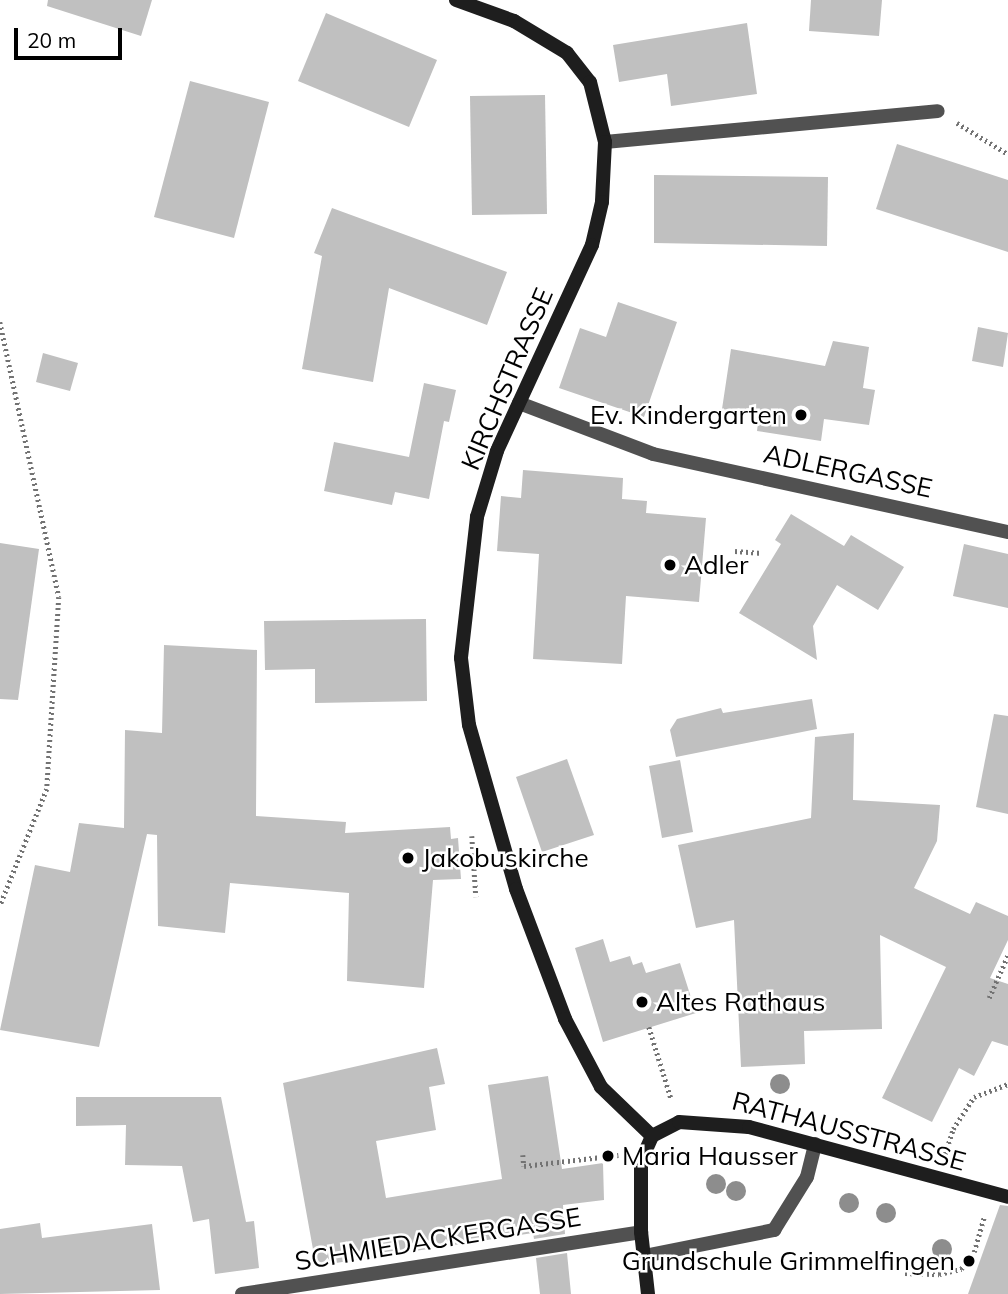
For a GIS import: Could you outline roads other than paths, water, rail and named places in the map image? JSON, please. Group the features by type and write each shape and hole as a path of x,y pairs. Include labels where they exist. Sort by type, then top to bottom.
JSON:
{"street":[{"name":"KIRCHSTRASSE","path":"456,0 514,21 567,52 590,82 605,142 602,202 592,245 497,451 477,517 466,585 461,658 469,725 516,889 565,1019 601,1087 652,1136"},
{"path":"605,142 938,111"},
{"name":"ADLERGASSE","path":"519,403 653,454 1008,531"},
{"name":"RATHAUSSTRASSE","path":"652,1136 679,1122 717,1121 815,1144 1008,1197"},
{"path":"648,1294 641,1232 643,1155 652,1136"},
{"path":"643,1256 774,1230 807,1177 815,1144"},
{"name":"SCHMIEDACKERGASSE","path":"242,1294 641,1232"}],"place":[{"name":"Ev. Kindergarten","path":"801,415"},
{"name":"Adler","path":"670,565"},
{"name":"Jakobuskirche","path":"408,858"},
{"name":"Altes Rathaus","path":"642,1002"},
{"name":"Maria Hausser","path":"608,1156"},
{"name":"Grundschule Grimmelfingen","path":"969,1261"}]}
